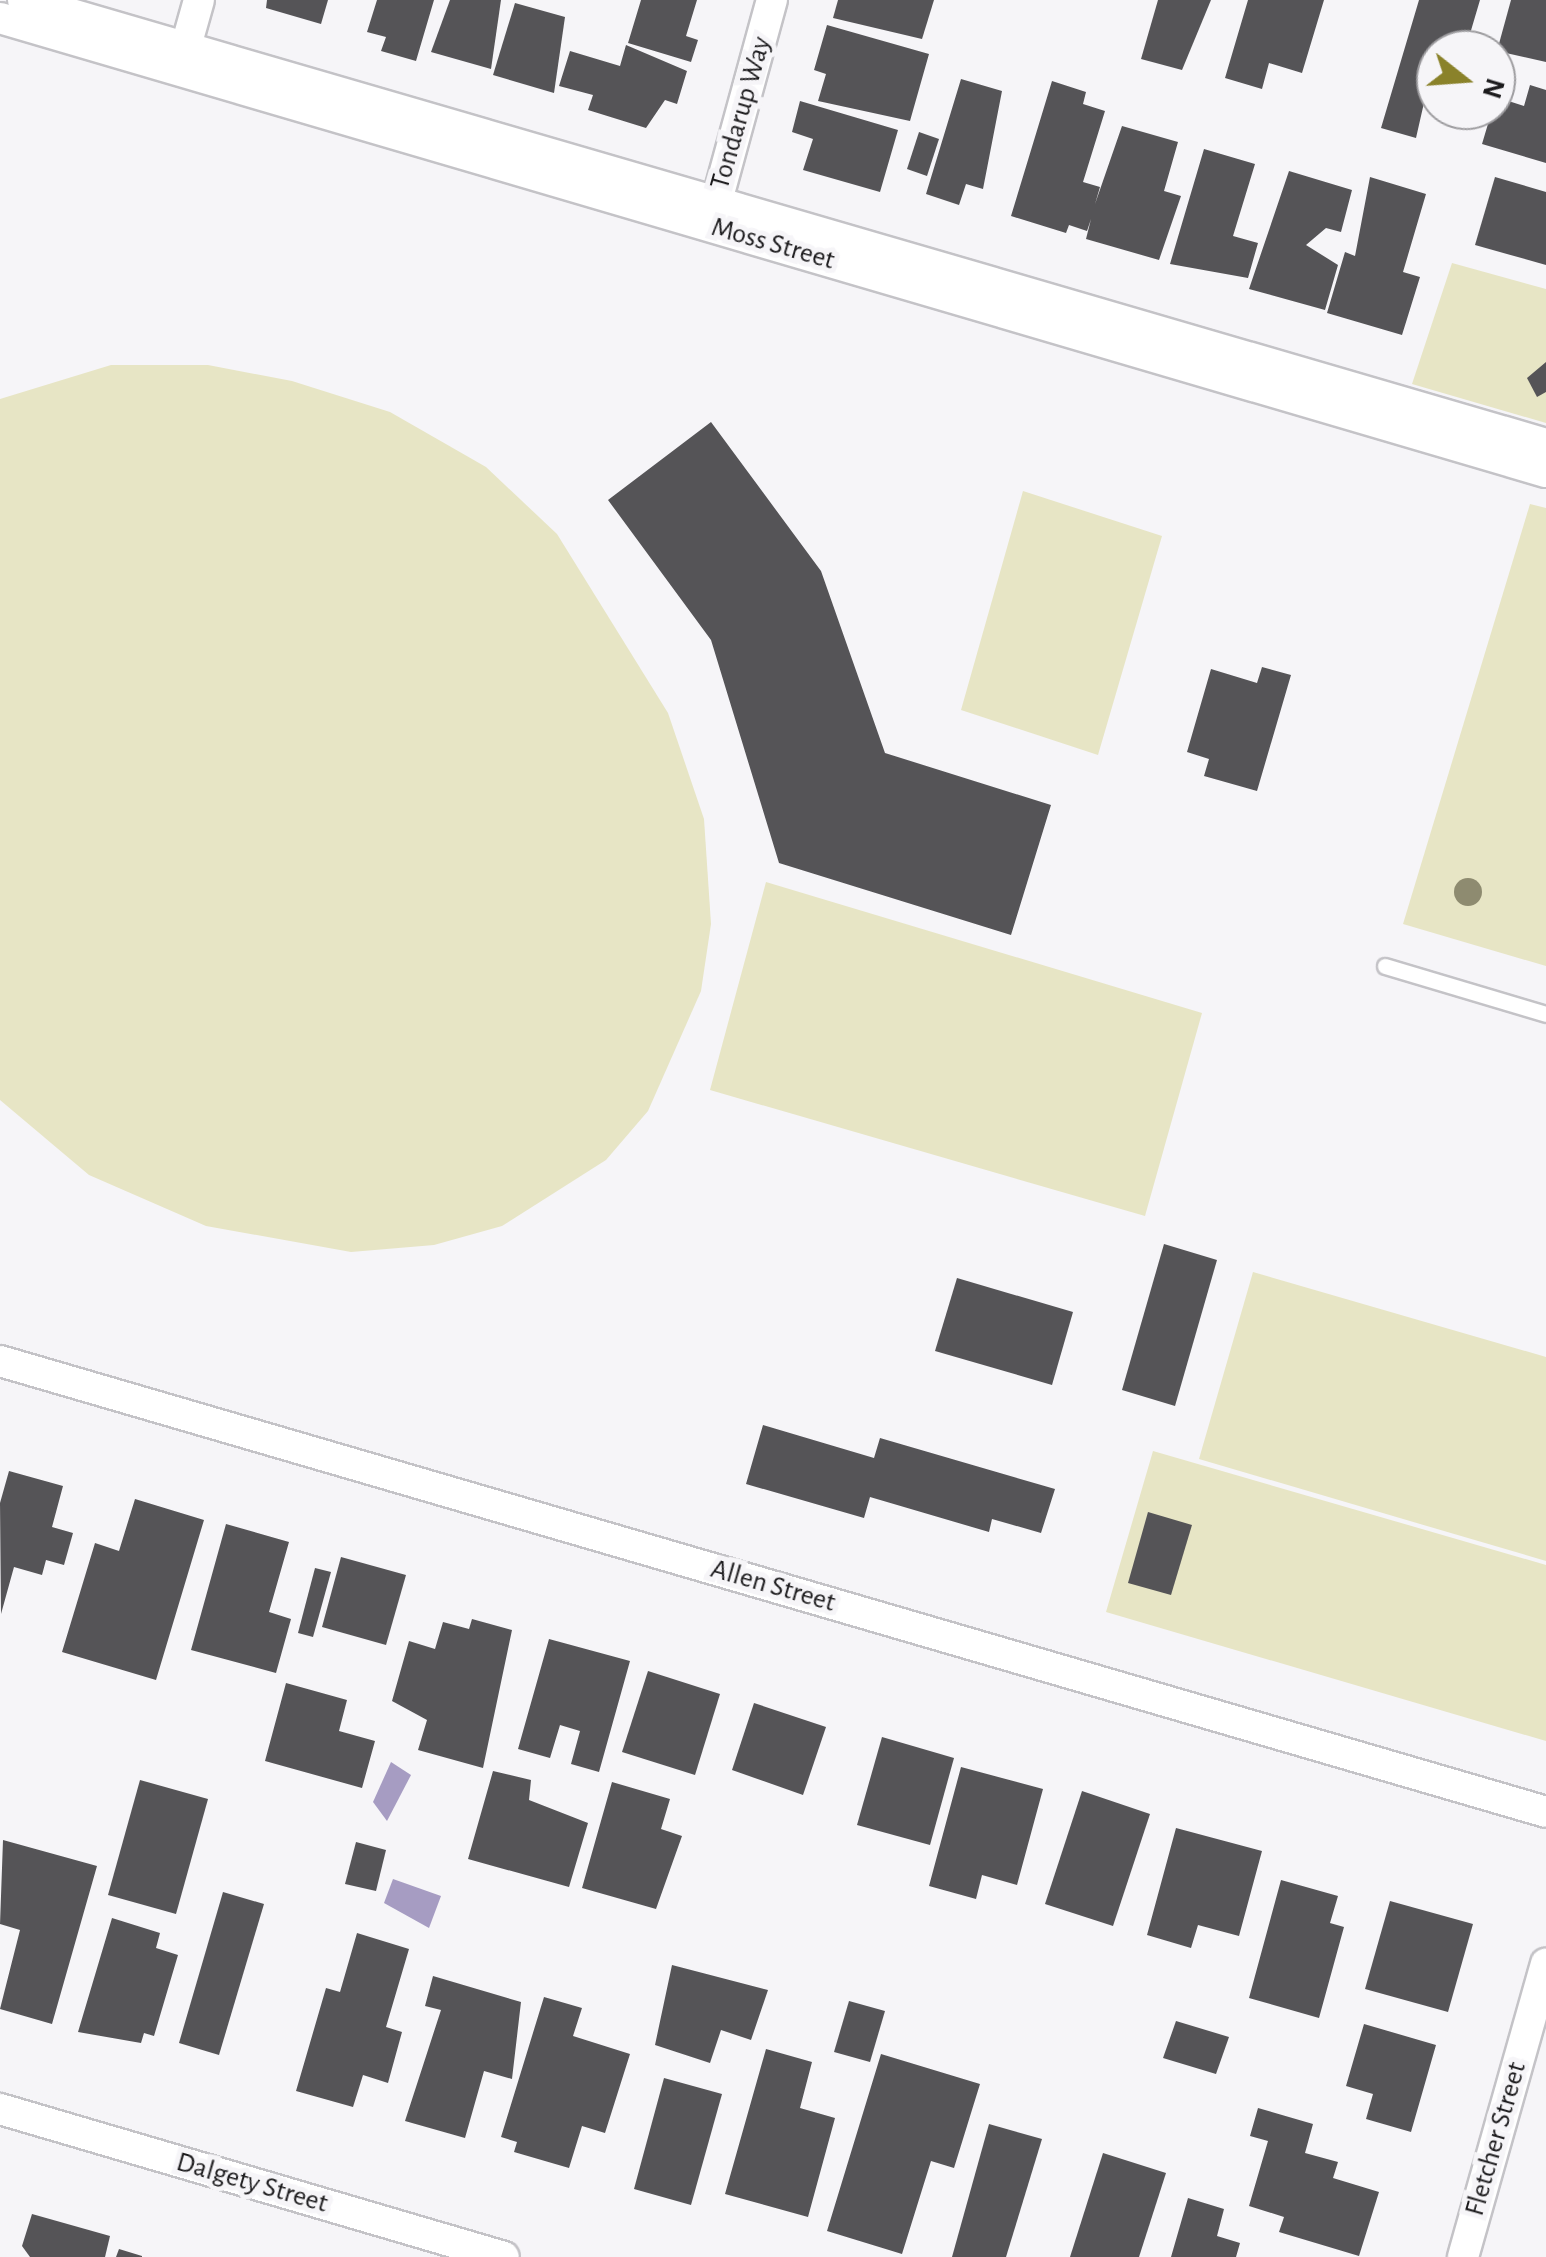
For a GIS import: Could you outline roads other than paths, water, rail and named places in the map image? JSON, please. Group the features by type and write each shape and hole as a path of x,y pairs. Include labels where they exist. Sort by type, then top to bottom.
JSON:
{"street":[{"name":"Moss Street","path":"24,0 183,57 713,214 1546,472"},
{"path":"183,57 200,0"},
{"name":"Tondarup Way","path":"713,214 772,0"},
{"name":"Moss Street","path":"0,18 183,57"},
{"name":"Moss Street","path":"713,214 1546,444"},
{"name":"Allen Street","path":"0,1361 1546,1812"},
{"name":"Fletcher Street","path":"1463,2257 1546,1963"},
{"name":"Dalgety Street","path":"0,2108 504,2257"}],"lane":[{"path":"1386,966 1546,1014"}]}
